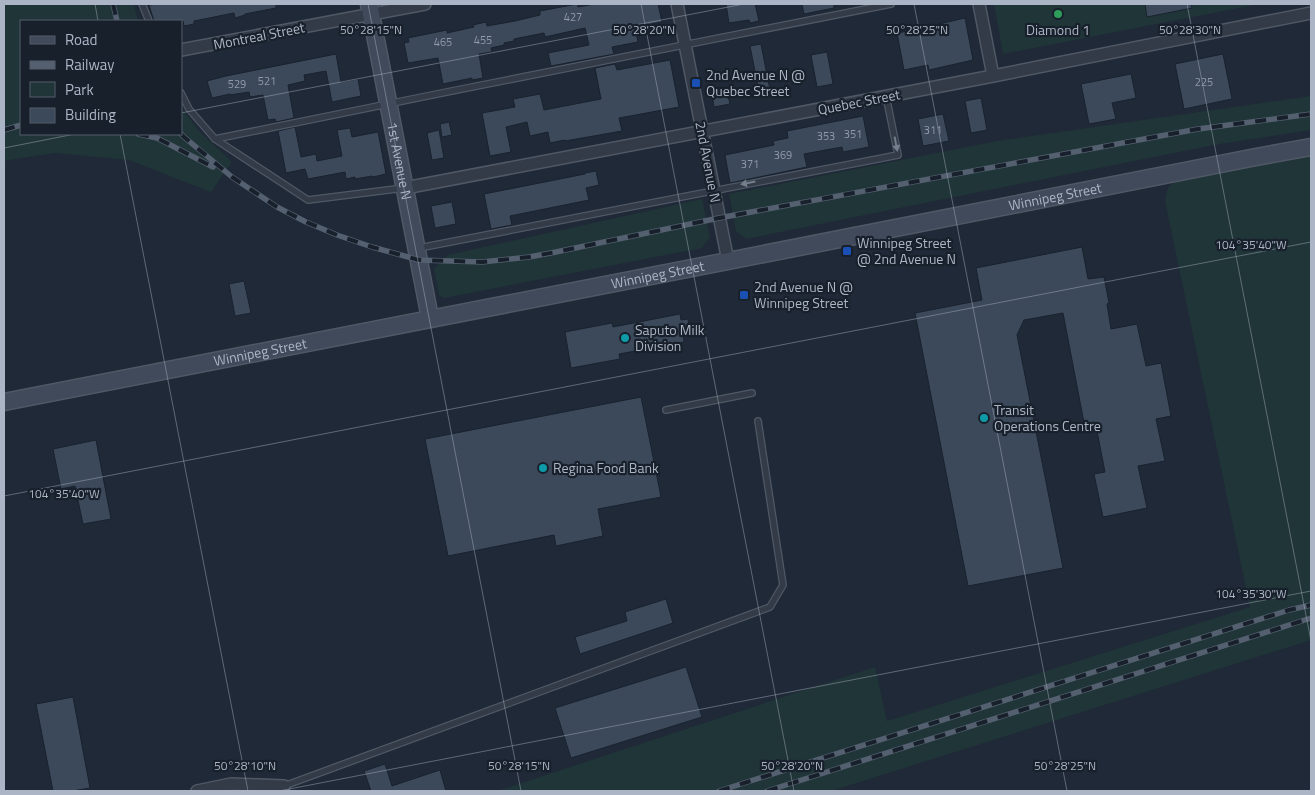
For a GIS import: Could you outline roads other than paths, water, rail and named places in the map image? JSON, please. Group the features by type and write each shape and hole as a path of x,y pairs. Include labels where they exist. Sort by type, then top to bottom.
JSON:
{"main road":[{"name":"1st Avenue N","path":"370,9 430,318"},
{"name":"Winnipeg Street","path":"4,402 1256,156 1311,147"}],"street":[{"name":"Montreal Street","path":"182,50 370,9 425,4"},
{"name":"2nd Avenue N","path":"677,4 728,261"},
{"path":"978,4 993,76"},
{"name":"Quebec Street","path":"405,188 993,76 1311,13"},
{"path":"197,791 230,784 284,786"},
{"path":"271,791 284,786"}],"lane":[{"path":"142,4 149,20"},
{"path":"215,140 389,103 891,4"},
{"path":"182,96 189,109 215,140 308,200 405,188"},
{"path":"417,248 898,154 886,96"},
{"path":"666,410 752,393"},
{"path":"284,786 770,607 783,585 758,421"}],"railway":[{"path":"113,4 117,20"},
{"path":"182,135 232,177 277,207 306,222 372,247 419,260 482,262 556,252 719,218 1198,129 1311,114"},
{"path":"4,130 20,125"},
{"path":"143,135 157,138 213,167"},
{"path":"719,791 1289,610 1311,605"},
{"path":"767,791 1311,618"}],"place":[{"name":"Diamond 1","path":"1058,14"},
{"name":"2nd Avenue N @ Quebec Street","path":"696,83"},
{"name":"Winnipeg Street @ 2nd Avenue N","path":"847,251"},
{"name":"2nd Avenue N @ Winnipeg Street","path":"744,295"},
{"name":"Saputo Milk Division","path":"625,338"},
{"name":"Transit Operations Centre","path":"984,418"},
{"name":"Regina Food Bank","path":"543,468"}]}
